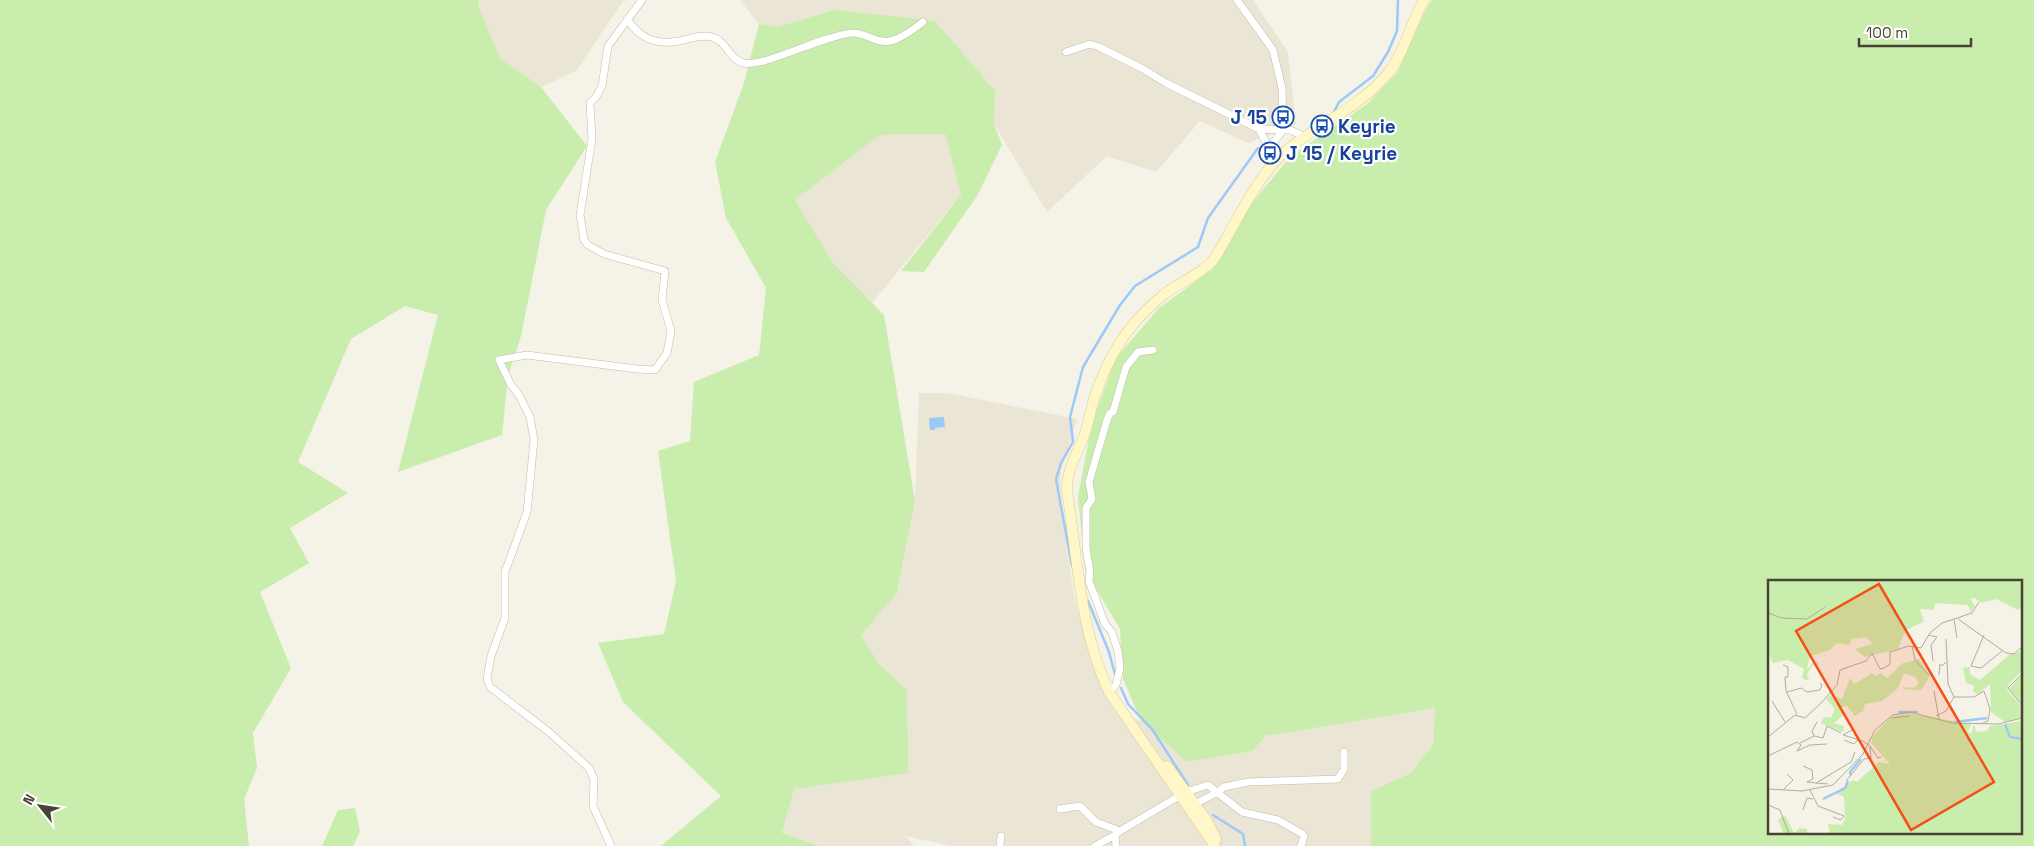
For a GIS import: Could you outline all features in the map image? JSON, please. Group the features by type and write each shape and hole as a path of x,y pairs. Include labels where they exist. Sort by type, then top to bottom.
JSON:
{"main road":[{"path":"1220,846 1198,802 1187,792 1157,753 1129,722 1109,692 1090,644 1084,582 1067,481 1068,471 1084,434 1095,395 1112,354 1128,328 1163,295 1208,267 1261,180 1286,151 1350,108 1381,80 1397,60 1424,0"},
{"path":"1187,792 1215,846"}],"street":[{"path":"612,846 593,806 594,778 589,768 549,732 490,687 487,679 491,656 505,618 505,572 527,512 534,440 530,417 519,395 511,385 500,360 527,355 655,370 667,353 670,331 662,300 665,271 604,254 588,245 584,240 580,215 592,139 590,103 602,86 608,46 642,0"},
{"path":"1237,0 1273,50 1282,88 1283,130 1269,148"},
{"path":"628,19 634,30 650,41 679,41 696,36 716,38 723,43 735,60 743,64 770,59 826,39 853,33 878,40 890,41 923,22"},
{"path":"1066,52 1090,44 1099,47 1259,130 1290,130 1306,137"},
{"path":"1259,130 1269,148 1273,164"},
{"path":"1109,692 1116,685 1120,668 1118,651 1112,632 1105,624 1084,582 1090,572 1086,548 1086,508 1092,499 1089,482 1107,420 1110,413 1113,412 1126,367 1138,352 1153,350"},
{"path":"1198,802 1224,787 1248,782 1338,779 1344,769 1344,752"},
{"path":"1095,846 1116,838 1187,792 1208,785 1242,812 1278,820 1301,833 1304,836 1301,846"},
{"path":"1060,809 1080,806 1116,838"},
{"path":"1000,846 1001,836"},
{"path":"1109,846 1116,838"}],"shaded area":[{"path":"478,0 624,0 576,71 541,87 500,58 479,7"},
{"path":"740,0 1253,0 1288,52 1296,124 1248,143 1200,121 1156,172 1107,156 1047,212 994,124 995,91 835,10 777,27 759,24"},
{"path":"945,134 961,195 872,303 833,263 795,200 880,135"},
{"path":"919,393 947,393 1077,419 1061,471 1060,502 1074,596 1092,664 1114,711 1141,721 1187,762 1253,751 1265,736 1435,708 1433,745 1411,773 1371,791 1371,846 952,846 906,836 914,846 819,846 782,833 794,789 850,781 907,690 879,664 861,635 897,593 915,501"}],"green space":[{"path":"0,0 478,0 479,7 500,58 541,87 587,146 546,210 521,336 508,376 502,435 398,472 438,315 405,306 351,339 298,462 348,493 290,528 309,563 260,592 291,668 253,733 257,768 244,799 249,846 0,846"},
{"path":"1432,0 2034,0 2034,846 1371,846 1371,791 1411,773 1433,745 1435,708 1265,736 1253,751 1187,762 1141,721 1123,679 1120,629 1085,570 1078,497 1091,427 1115,359 1159,308 1213,269 1247,209 1291,156 1366,105 1397,73 1424,13"},
{"path":"835,10 935,21 995,91 994,124 1002,145 977,196 924,272 901,271 961,195 945,134 880,135 795,200 833,263 884,315 915,501 897,593 861,635 879,664 907,690 908,773 794,789 782,833 819,846 661,846 721,796 623,702 598,643 664,634 676,581 658,451 690,441 694,382 759,355 766,288 726,218 715,162 744,83 759,24 777,27"},
{"path":"355,808 360,832 353,846 322,846 338,810"}],"water":[{"path":"944,417 945,427 930,430 929,418"}],"waterway":[{"path":"1333,114 1339,102 1373,76 1388,52 1397,31 1398,0"},
{"path":"1072,566 1056,479 1061,463 1073,442 1070,417 1083,367 1120,305 1135,286 1198,247 1208,218 1258,148"},
{"path":"1088,601 1109,652 1115,674"},
{"path":"1121,688 1128,704 1152,729 1188,785"},
{"path":"1213,815 1243,834 1245,846"}],"place":[{"name":"J 15","path":"1283,117"},
{"name":"Keyrie","path":"1322,126"},
{"name":"J 15 / Keyrie","path":"1270,153"}]}
